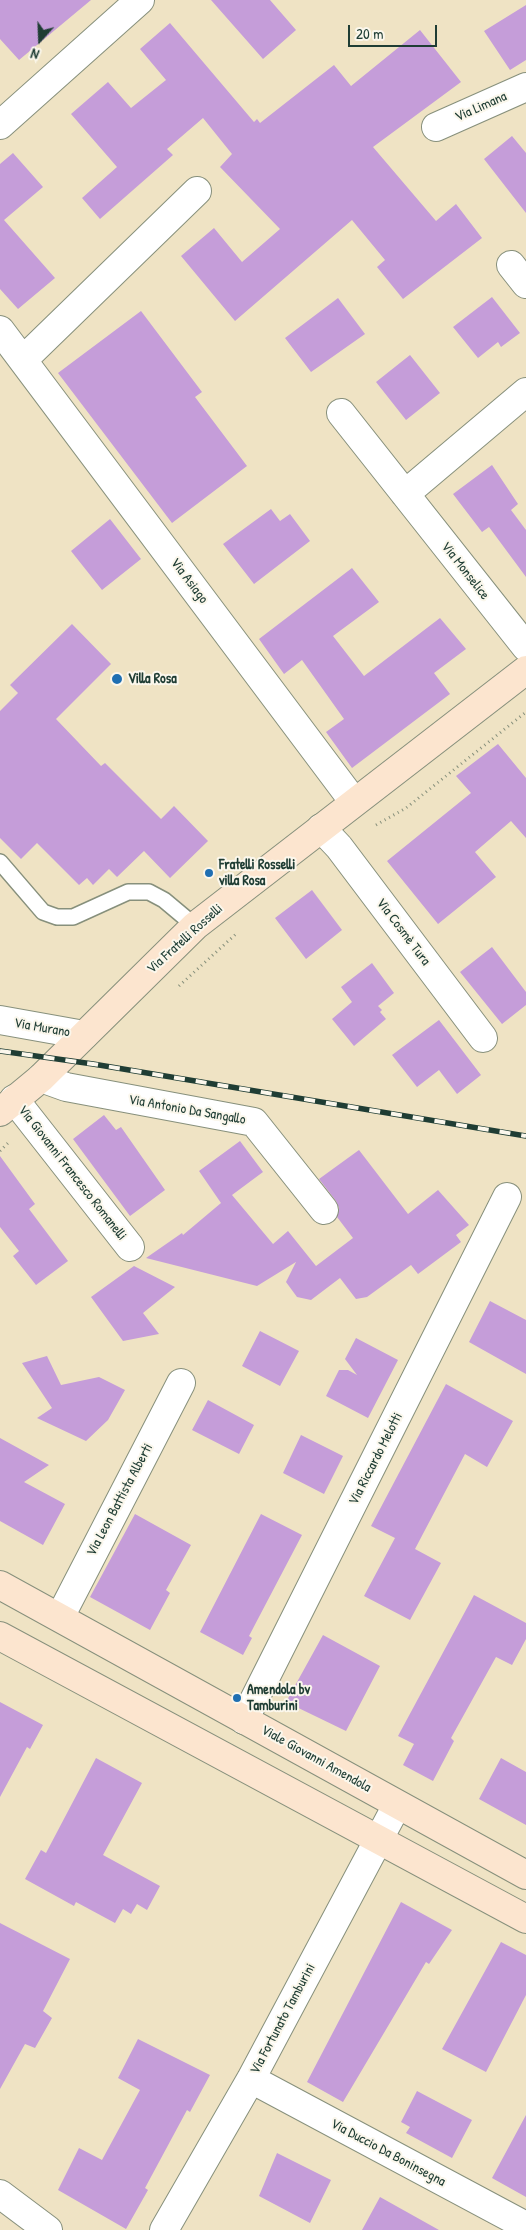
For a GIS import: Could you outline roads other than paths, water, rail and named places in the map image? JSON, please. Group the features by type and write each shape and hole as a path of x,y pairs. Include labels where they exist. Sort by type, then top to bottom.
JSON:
{"main road":[{"name":"Via Fratelli Rosselli","path":"7,1106 41,1078 195,926 330,838 354,802 523,679"},
{"name":"Viale Giovanni Amendola","path":"0,1586 60,1617 526,1875"},
{"path":"0,1636 526,1919"}],"street":[{"path":"0,125 140,0"},
{"name":"Via Limana","path":"436,127 526,87"},
{"path":"24,359 197,191"},
{"name":"Via Asiago","path":"0,330 24,359 354,802"},
{"path":"405,494 526,392"},
{"name":"Via Monselice","path":"341,413 526,647"},
{"name":"Via Cosmè Tura","path":"330,838 483,1038"},
{"name":"Via Murano","path":"0,1020 84,1035"},
{"name":"Via Antonio Da Sangallo","path":"41,1078 66,1088 254,1122 324,1210"},
{"name":"Via Giovanni Francesco Romanelli","path":"7,1106 32,1121 130,1247"},
{"name":"Via Riccardo Melotti","path":"244,1720 507,1197"},
{"name":"Via Leon Battista Alberti","path":"60,1617 181,1383"},
{"name":"Via Fortunato Tamburini","path":"164,2230 251,2079 398,1805"},
{"name":"Via Duccio Da Boninsegna","path":"251,2079 526,2226"},
{"path":"0,2194 48,2230"}],"lane":[{"path":"0,862 43,912 57,917 73,917 128,892 149,892 164,900 195,926"}],"railway":[{"path":"0,1051 93,1064 526,1136"}],"place":[{"name":"Villa Rosa","path":"117,679"},
{"name":"Fratelli Rosselli villa Rosa","path":"209,873"},
{"name":"Amendola bv Tamburini","path":"237,1698"}]}
